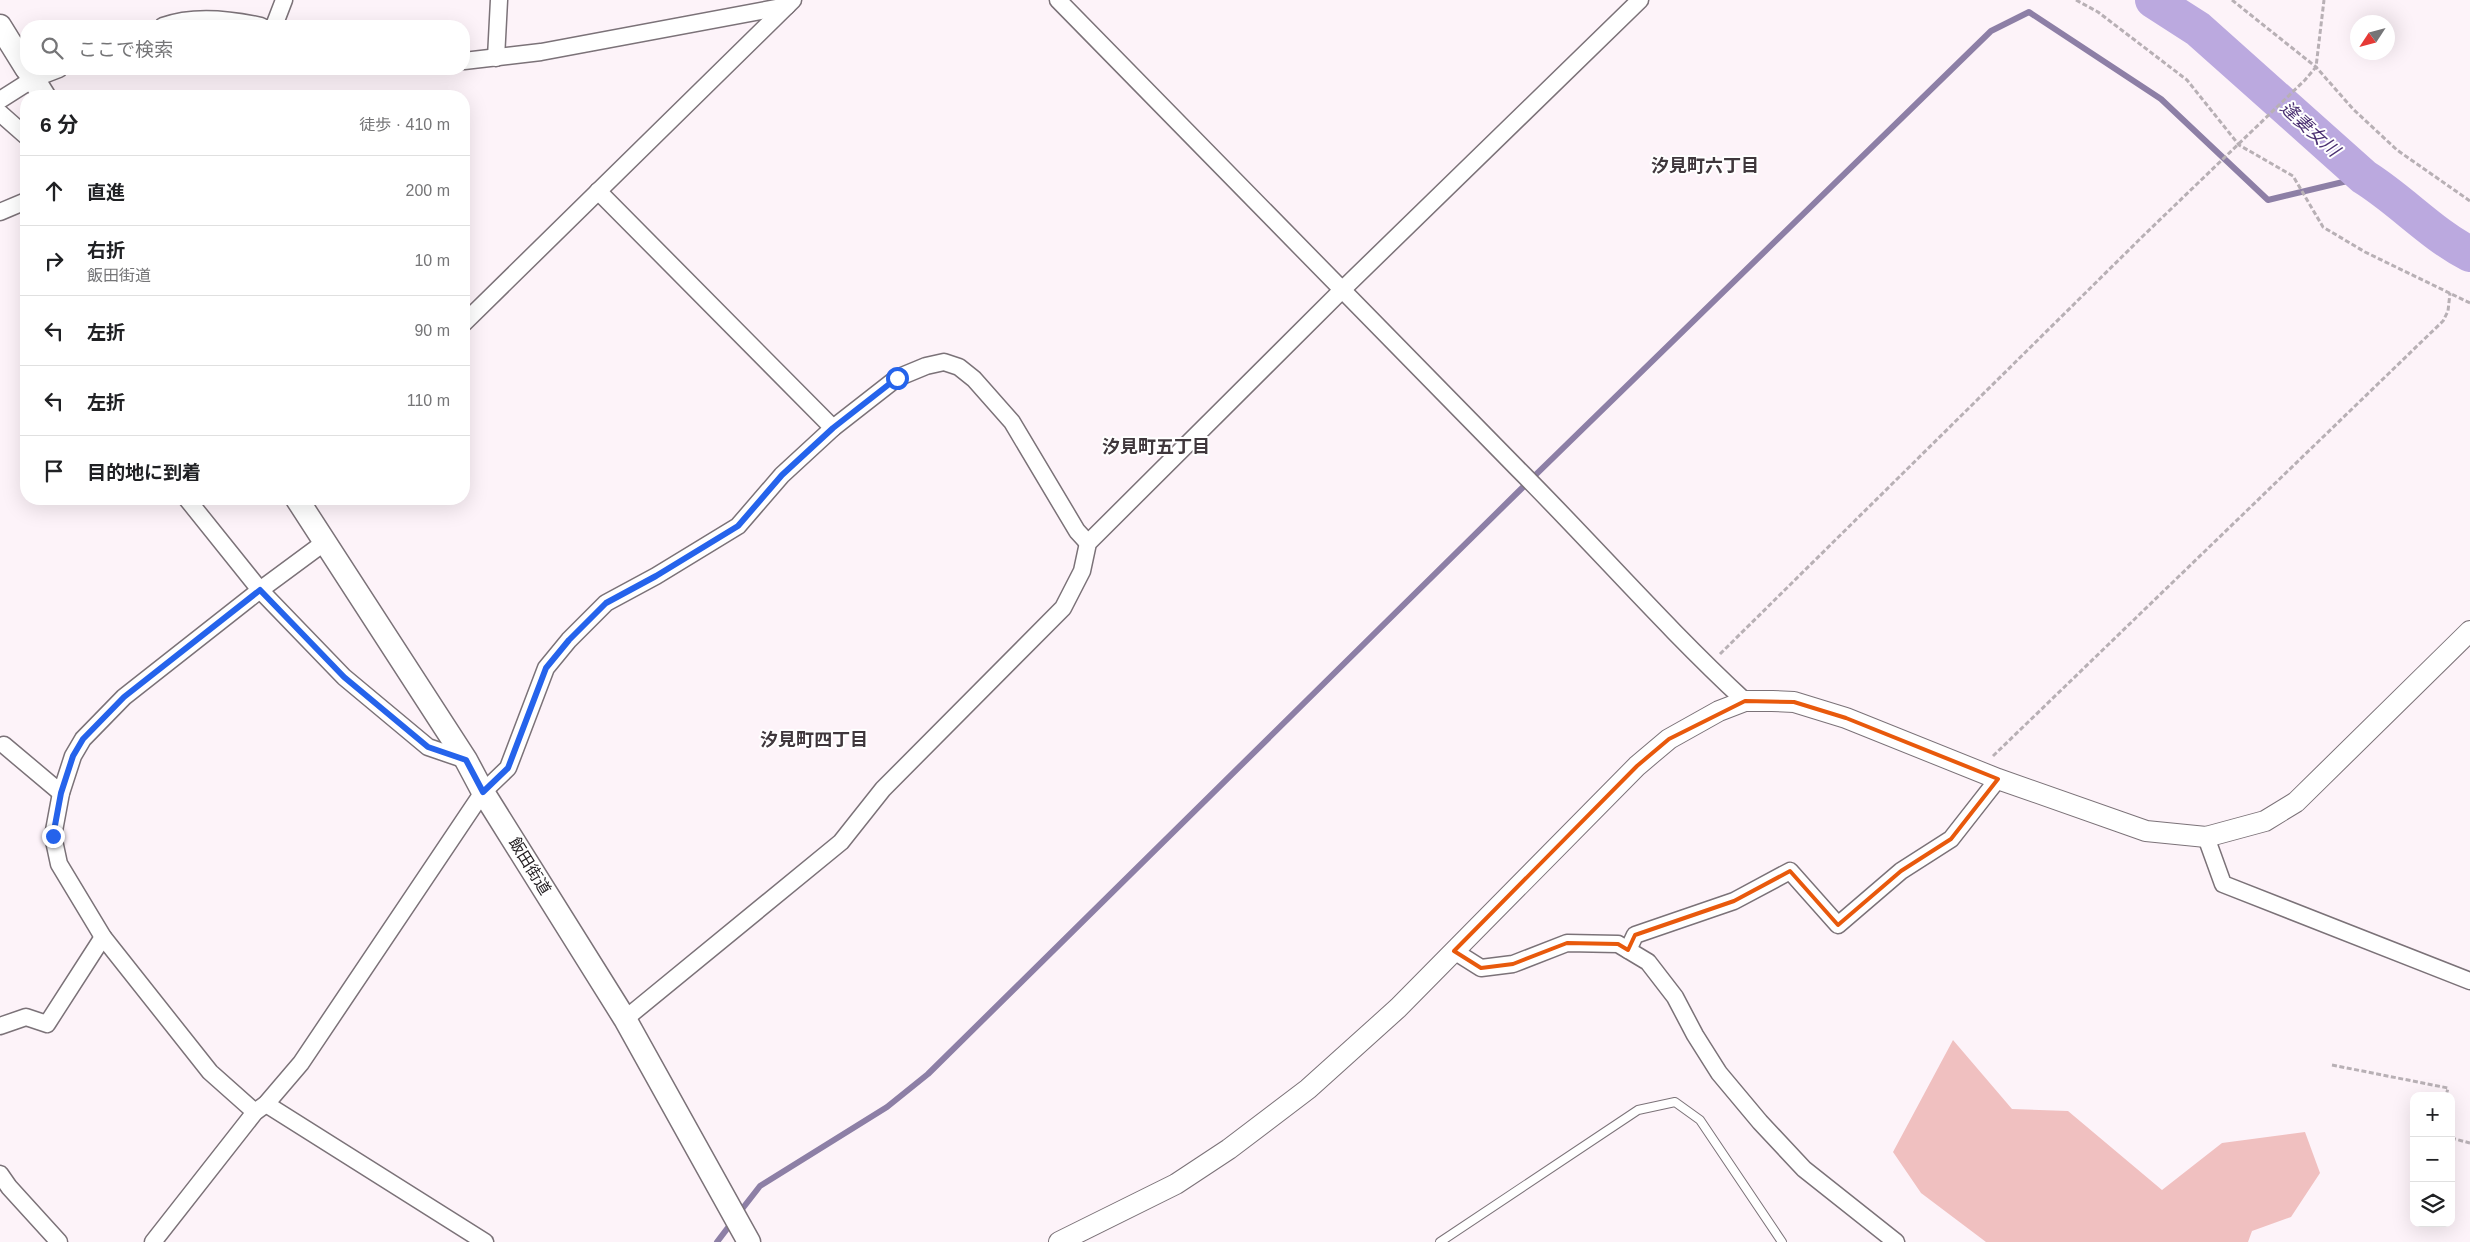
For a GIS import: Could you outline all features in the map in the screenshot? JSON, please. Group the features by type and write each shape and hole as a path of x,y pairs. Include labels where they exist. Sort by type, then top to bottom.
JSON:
{"main road":[{"path":"0,26 20,58"},
{"name":"飯田街道","path":"301,505 466,760 483,792 625,1019 749,1242"}],"street":[{"path":"276,20 284,0"},
{"path":"496,58 499,0"},
{"path":"1058,0 1341,292 1519,469 1707,666 1745,701"},
{"path":"625,1019 841,842 883,789 1063,608 1082,571 1088,544 1341,292 1640,0"},
{"path":"470,60 496,58 650,33 790,3"},
{"path":"470,317 790,3"},
{"path":"189,20 205,20"},
{"path":"0,100 33,78"},
{"path":"0,113 20,131"},
{"path":"598,191 833,428"},
{"path":"0,212 20,203"},
{"path":"153,1242 260,1108 301,1063 483,792 508,768 546,668 569,640 606,603 656,576 738,526 782,475 833,428 897,378 926,366 944,362 959,367 988,392 1012,422 1088,544"},
{"path":"192,505 260,590 344,677 428,747 466,760"},
{"path":"325,542 260,590 124,697 83,739 73,756 61,793 53,836 59,864 104,937 210,1072 260,1108 485,1242"},
{"path":"1060,1242 1176,1184 1229,1149 1308,1089 1398,1008 1637,766 1669,740 1719,711 1745,701 1794,702 1846,718 1998,779 2146,831 2206,838 2265,821 2296,802 2470,631"},
{"path":"4,745 61,793"},
{"path":"1628,950 1635,934 1734,902 1790,871 1838,925 1901,871 1951,839 1998,779"},
{"path":"2206,838 2223,884 2470,981"},
{"path":"0,1026 26,1017 48,1024 104,937"},
{"path":"1454,951 1481,968 1513,964 1567,943 1618,944 1648,962 1675,997 1695,1035 1719,1072 1791,1156 1804,1169 1896,1242"},
{"path":"0,1174 9,1187 59,1242"}],"lane":[{"path":"1440,1242 1638,1110 1675,1102 1700,1120 1782,1242"}],"path":[{"path":"2076,0 2098,12 2187,80 2239,145 2293,176 2323,227 2365,252 2470,303"},
{"path":"2232,0 2316,67 2353,109 2397,150 2470,201"},
{"path":"1707,666 2304,80 2316,67 2324,0"},
{"path":"1978,770 2443,321 2448,310 2450,293"},
{"path":"2332,1065 2448,1088 2447,1092"},
{"path":"2455,1139 2470,1143"}],"highlighted area":[{"path":"1745,701 1794,702 1846,718 1998,779 1951,839 1901,871 1838,925 1790,871 1734,901 1635,935 1628,950 1618,944 1567,943 1513,964 1481,968 1454,951 1637,766 1669,739"}],"shaded area":[{"path":"1953,1040 2012,1109 2068,1111 2162,1190 2222,1143 2305,1132 2320,1173 2291,1217 2252,1231 2248,1242 1986,1242 1921,1193 1893,1152"}],"waterway":[{"name":"逢妻女川","path":"2153,0 2198,29 2364,177 2442,237 2470,254"},
{"path":"739,1213 760,1186 887,1107 928,1074 1518,492 1991,31 2029,12 2161,99 2268,200 2364,177"},
{"path":"717,1242 733,1221"}],"district":[{"name":"汐見町六丁目","path":"1705,166"},
{"name":"汐見町五丁目","path":"1156,447"},
{"name":"汐見町四丁目","path":"814,740"}],"route":[{"path":"53,836 61,793 73,756 83,739 124,697 260,590 344,677 428,747 466,760 483,792 508,768 546,668 569,640 606,603 656,576 738,526 782,475 833,428 897,378"}]}
